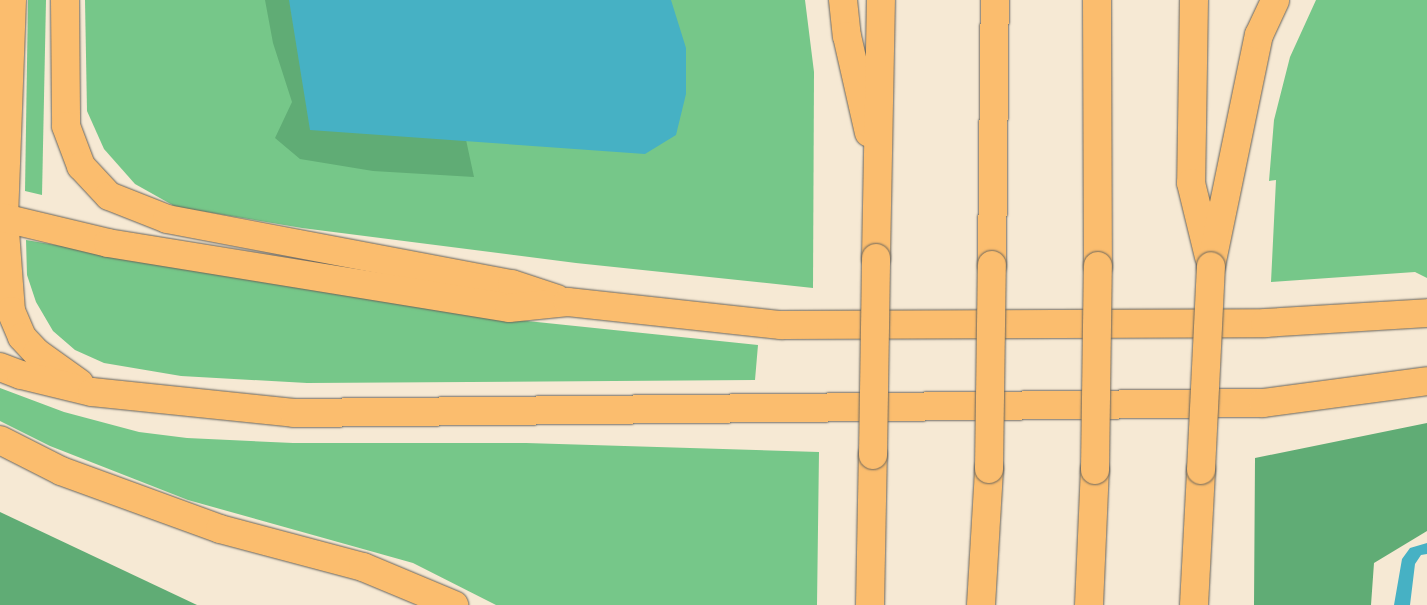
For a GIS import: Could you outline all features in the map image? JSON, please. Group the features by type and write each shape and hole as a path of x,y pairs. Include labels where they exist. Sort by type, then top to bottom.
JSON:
{"highway":[{"path":"12,0 2,217 11,311 22,337 37,354 92,392"},
{"path":"65,0 66,126 80,166 109,196 167,218 512,284 568,302 781,325 1265,323 1427,313"},
{"path":"843,0 847,36 879,179"},
{"path":"870,605 881,0"},
{"path":"981,605 989,469 995,0"},
{"path":"1089,605 1095,470 1098,266 1097,0"},
{"path":"1194,0 1191,183 1211,266"},
{"path":"1194,605 1211,266 1257,44 1275,0"},
{"path":"2,217 108,243 509,308 568,302"},
{"path":"0,367 21,375 92,392 314,412 1263,403 1427,381"},
{"path":"0,440 61,471 220,529 363,568 454,605"}],"green space":[{"path":"28,0 46,0 42,195 25,191"},
{"path":"85,0 805,0 814,72 813,288 576,263 302,228 176,207 135,184 104,149 87,111"},
{"path":"265,0 311,0 465,135 474,177 373,171 300,159 275,138 292,102 273,43"},
{"path":"1316,0 1427,0 1427,278 1415,272 1271,282 1276,180 1269,181 1274,120 1290,57"},
{"path":"26,240 479,316 758,345 755,380 307,383 181,376 104,363 75,350 53,331 36,302 27,275"},
{"path":"0,388 64,412 139,432 187,438 293,443 526,443 819,452 817,605 496,605 413,563 188,500 50,446 0,421"},
{"path":"1427,423 1427,531 1374,563 1371,605 1254,605 1255,458"},
{"path":"0,512 197,605 0,605"}],"water":[{"path":"289,0 671,0 686,48 686,94 676,135 645,154 310,130"},
{"path":"1427,543 1427,554 1421,555 1415,564 1410,605 1394,605 1402,559 1410,548"}]}
